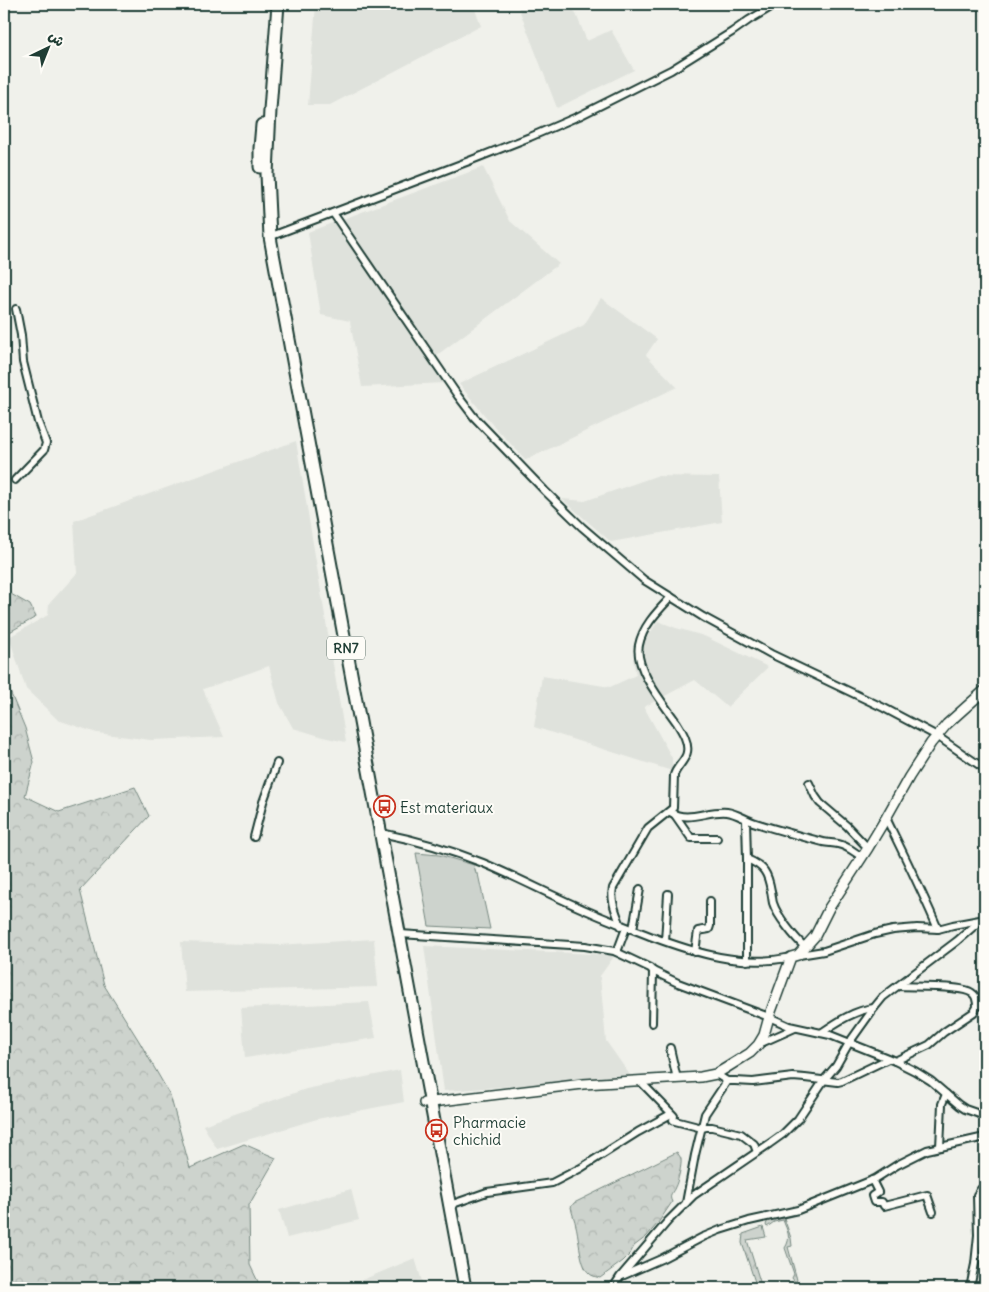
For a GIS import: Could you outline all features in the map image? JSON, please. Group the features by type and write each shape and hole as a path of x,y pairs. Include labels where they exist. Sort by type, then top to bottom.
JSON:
{"highway":[{"name":"RN7","path":"272,4 260,148 268,238 339,644 466,1288"},
{"name":"RN7","path":"278,4 266,174 268,238 400,934 459,1288"}],"street":[{"path":"268,238 530,137 579,116 671,70 749,20 780,4"},
{"path":"333,213 474,417 582,527 636,574 703,617 771,654 884,708 937,736 985,769"},
{"path":"15,480 44,450 46,443 38,422 23,362 21,334 16,310"},
{"path":"627,928 612,901 613,888 648,828 672,813 674,775 688,752 683,732 648,682 638,655 640,640 650,622 671,597"},
{"path":"758,1045 764,1035 769,1017 794,956 815,936 824,916 862,858 909,777 937,736 947,724 985,690"},
{"path":"254,837 263,802 277,763"},
{"path":"809,783 820,803 847,826 868,848"},
{"path":"672,813 686,817 722,812 732,813 746,820 826,843 838,844 852,850 862,858"},
{"path":"672,813 692,838 716,838"},
{"path":"886,818 909,863 938,929"},
{"path":"746,820 747,961"},
{"path":"381,833 424,843 482,863 627,928 711,956 747,961 779,960 824,951 893,930 938,929 983,920"},
{"path":"747,859 756,863 764,870 769,879 773,903 794,935 805,947"},
{"path":"617,952 640,889"},
{"path":"665,942 668,894"},
{"path":"695,952 698,931 709,929 710,926 710,901"},
{"path":"613,1288 620,1277 668,1221 694,1196 783,1134 798,1119 874,1008 888,992 983,920"},
{"path":"400,934 585,946 617,952 678,983 788,1026 830,1035 891,1060 922,1074 959,1106 985,1115"},
{"path":"652,1024 653,971"},
{"path":"716,1074 727,1081 751,1082 805,1078 842,1081 929,1045 944,1032 974,1012 977,1007 972,992 956,988 898,986"},
{"path":"976,1000 985,1001"},
{"path":"821,1033 847,1018 864,1010 874,1008"},
{"path":"428,1102 583,1084 677,1079 716,1074 758,1045 796,1028"},
{"path":"670,1048 677,1079"},
{"path":"639,1080 674,1116 673,1120 702,1128 712,1127 741,1134 754,1144 757,1152"},
{"path":"686,1204 705,1114 727,1081"},
{"path":"940,1147 942,1104 946,1094"},
{"path":"450,1204 486,1192 552,1183 581,1168 638,1132 671,1114"},
{"path":"620,1277 720,1230 749,1221 798,1210 872,1180 927,1150 985,1137"},
{"path":"872,1180 878,1192 872,1196 874,1202 882,1202 884,1206 927,1196 933,1212"},
{"path":"970,1288 978,1235 977,1195 985,1187"}],"shaded area":[{"path":"316,4 473,4 481,26 330,105 308,105"},
{"path":"517,4 570,4 587,41 611,30 634,70 557,108"},
{"path":"483,167 510,221 559,264 429,361 444,383 362,387 350,321 321,315 308,232"},
{"path":"601,298 657,339 646,355 677,387 526,460 491,423 459,384 584,325"},
{"path":"296,441 346,742 293,728 279,703 269,666 203,689 224,737 151,740 97,733 58,720 26,689 9,637 48,615 49,604 77,573 74,521"},
{"path":"656,476 719,477 722,522 611,542 562,499 585,501"},
{"path":"658,621 704,636 768,667 727,707 695,680 644,707 672,758 672,771 534,727 542,676 610,687 636,675 633,659"},
{"path":"374,939 378,987 185,992 181,942 278,945"},
{"path":"424,946 615,955 600,976 606,1041 632,1078 444,1091"},
{"path":"369,1002 376,1038 245,1058 241,1008"},
{"path":"400,1070 404,1102 317,1119 217,1149 203,1125 306,1089"},
{"path":"351,1189 359,1220 287,1238 279,1210"},
{"path":"415,1258 423,1285 418,1288 343,1288"}],"green space":[{"path":"4,590 30,605 36,617 6,634 4,677"},
{"path":"4,677 25,728 34,762 25,796 59,812 135,787 149,816 80,890 104,985 170,1095 190,1168 244,1144 276,1158 249,1205 250,1265 261,1288 4,1288"},
{"path":"416,853 439,855 474,865 476,874 478,874 490,929 429,926"},
{"path":"677,1152 681,1159 681,1165 671,1195 672,1202 658,1223 646,1237 634,1246 630,1254 623,1261 600,1278 591,1275 586,1269 582,1258 571,1207 574,1203"},
{"path":"784,1218 791,1238 792,1246 788,1247 797,1280 795,1282 792,1278 794,1274 785,1248 788,1237 783,1220 774,1222 767,1227 766,1225 768,1220"},
{"path":"763,1227 766,1237 747,1240 762,1288 757,1288 742,1243 743,1234"}],"place":[{"name":"Est materiaux","path":"384,807"},
{"name":"Pharmacie chichid","path":"437,1131"}]}
